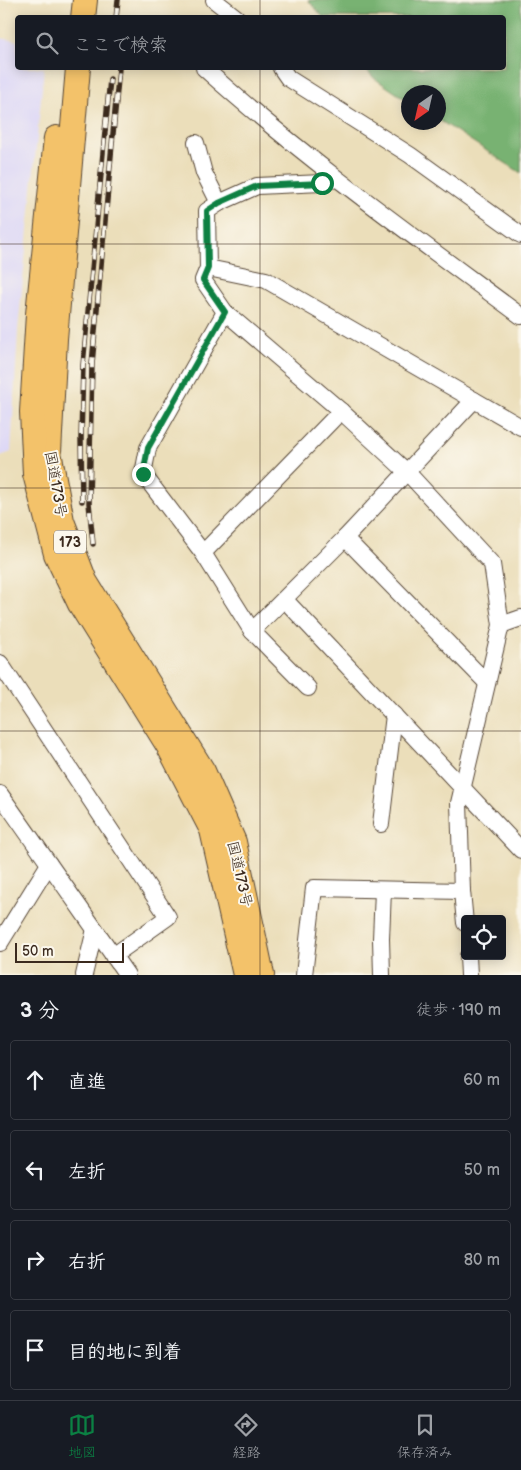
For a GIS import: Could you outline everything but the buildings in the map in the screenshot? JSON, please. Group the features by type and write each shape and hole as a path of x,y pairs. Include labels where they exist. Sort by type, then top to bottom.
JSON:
{"highway":[{"path":"68,15 70,0"},
{"path":"83,15 85,0"},
{"name":"国道173号","path":"63,70 37,334 32,412 35,474 56,554 80,604 169,747 212,830 245,975"},
{"name":"国道173号","path":"78,70 55,339 49,452 62,521 85,581 203,771 234,842 262,975"}],"street":[{"path":"214,0 233,15"},
{"path":"206,70 335,178 521,316"},
{"path":"282,70 288,78 410,155 519,231"},
{"path":"196,143 204,173 219,203"},
{"path":"335,178 322,183 257,186 219,203 207,211 208,268 203,280 225,312 341,411 407,472 492,564 501,625 486,682 459,803 464,915"},
{"path":"208,268 266,280 521,428"},
{"path":"225,312 148,448 143,474 203,553 252,631 308,688"},
{"path":"252,631 345,538 474,400"},
{"path":"203,553 341,411"},
{"path":"345,538 486,682"},
{"path":"285,600 463,786 521,850"},
{"path":"501,625 521,618"},
{"path":"0,662 168,917 112,956"},
{"path":"381,824 394,715"},
{"path":"0,794 127,975"},
{"path":"0,943 49,864"},
{"path":"304,975 314,888 462,891"},
{"path":"382,975 380,940 383,890"},
{"path":"84,975 95,929"},
{"path":"468,960 469,975"}],"shaded area":[{"path":"0,38 15,41 15,70 44,70 18,329 11,452 0,456"}],"green space":[{"path":"308,0 521,0 521,173 446,125 446,85 401,85 401,96 374,78 367,70 506,70 506,15 321,15"}],"railway":[{"path":"116,15 118,0"},
{"path":"93,544 89,503 92,364 119,70"},
{"path":"82,501 83,365 110,79"}],"route":[{"path":"143,474 148,448 225,312 203,280 208,268 207,211 219,203 257,186 322,183"}]}
